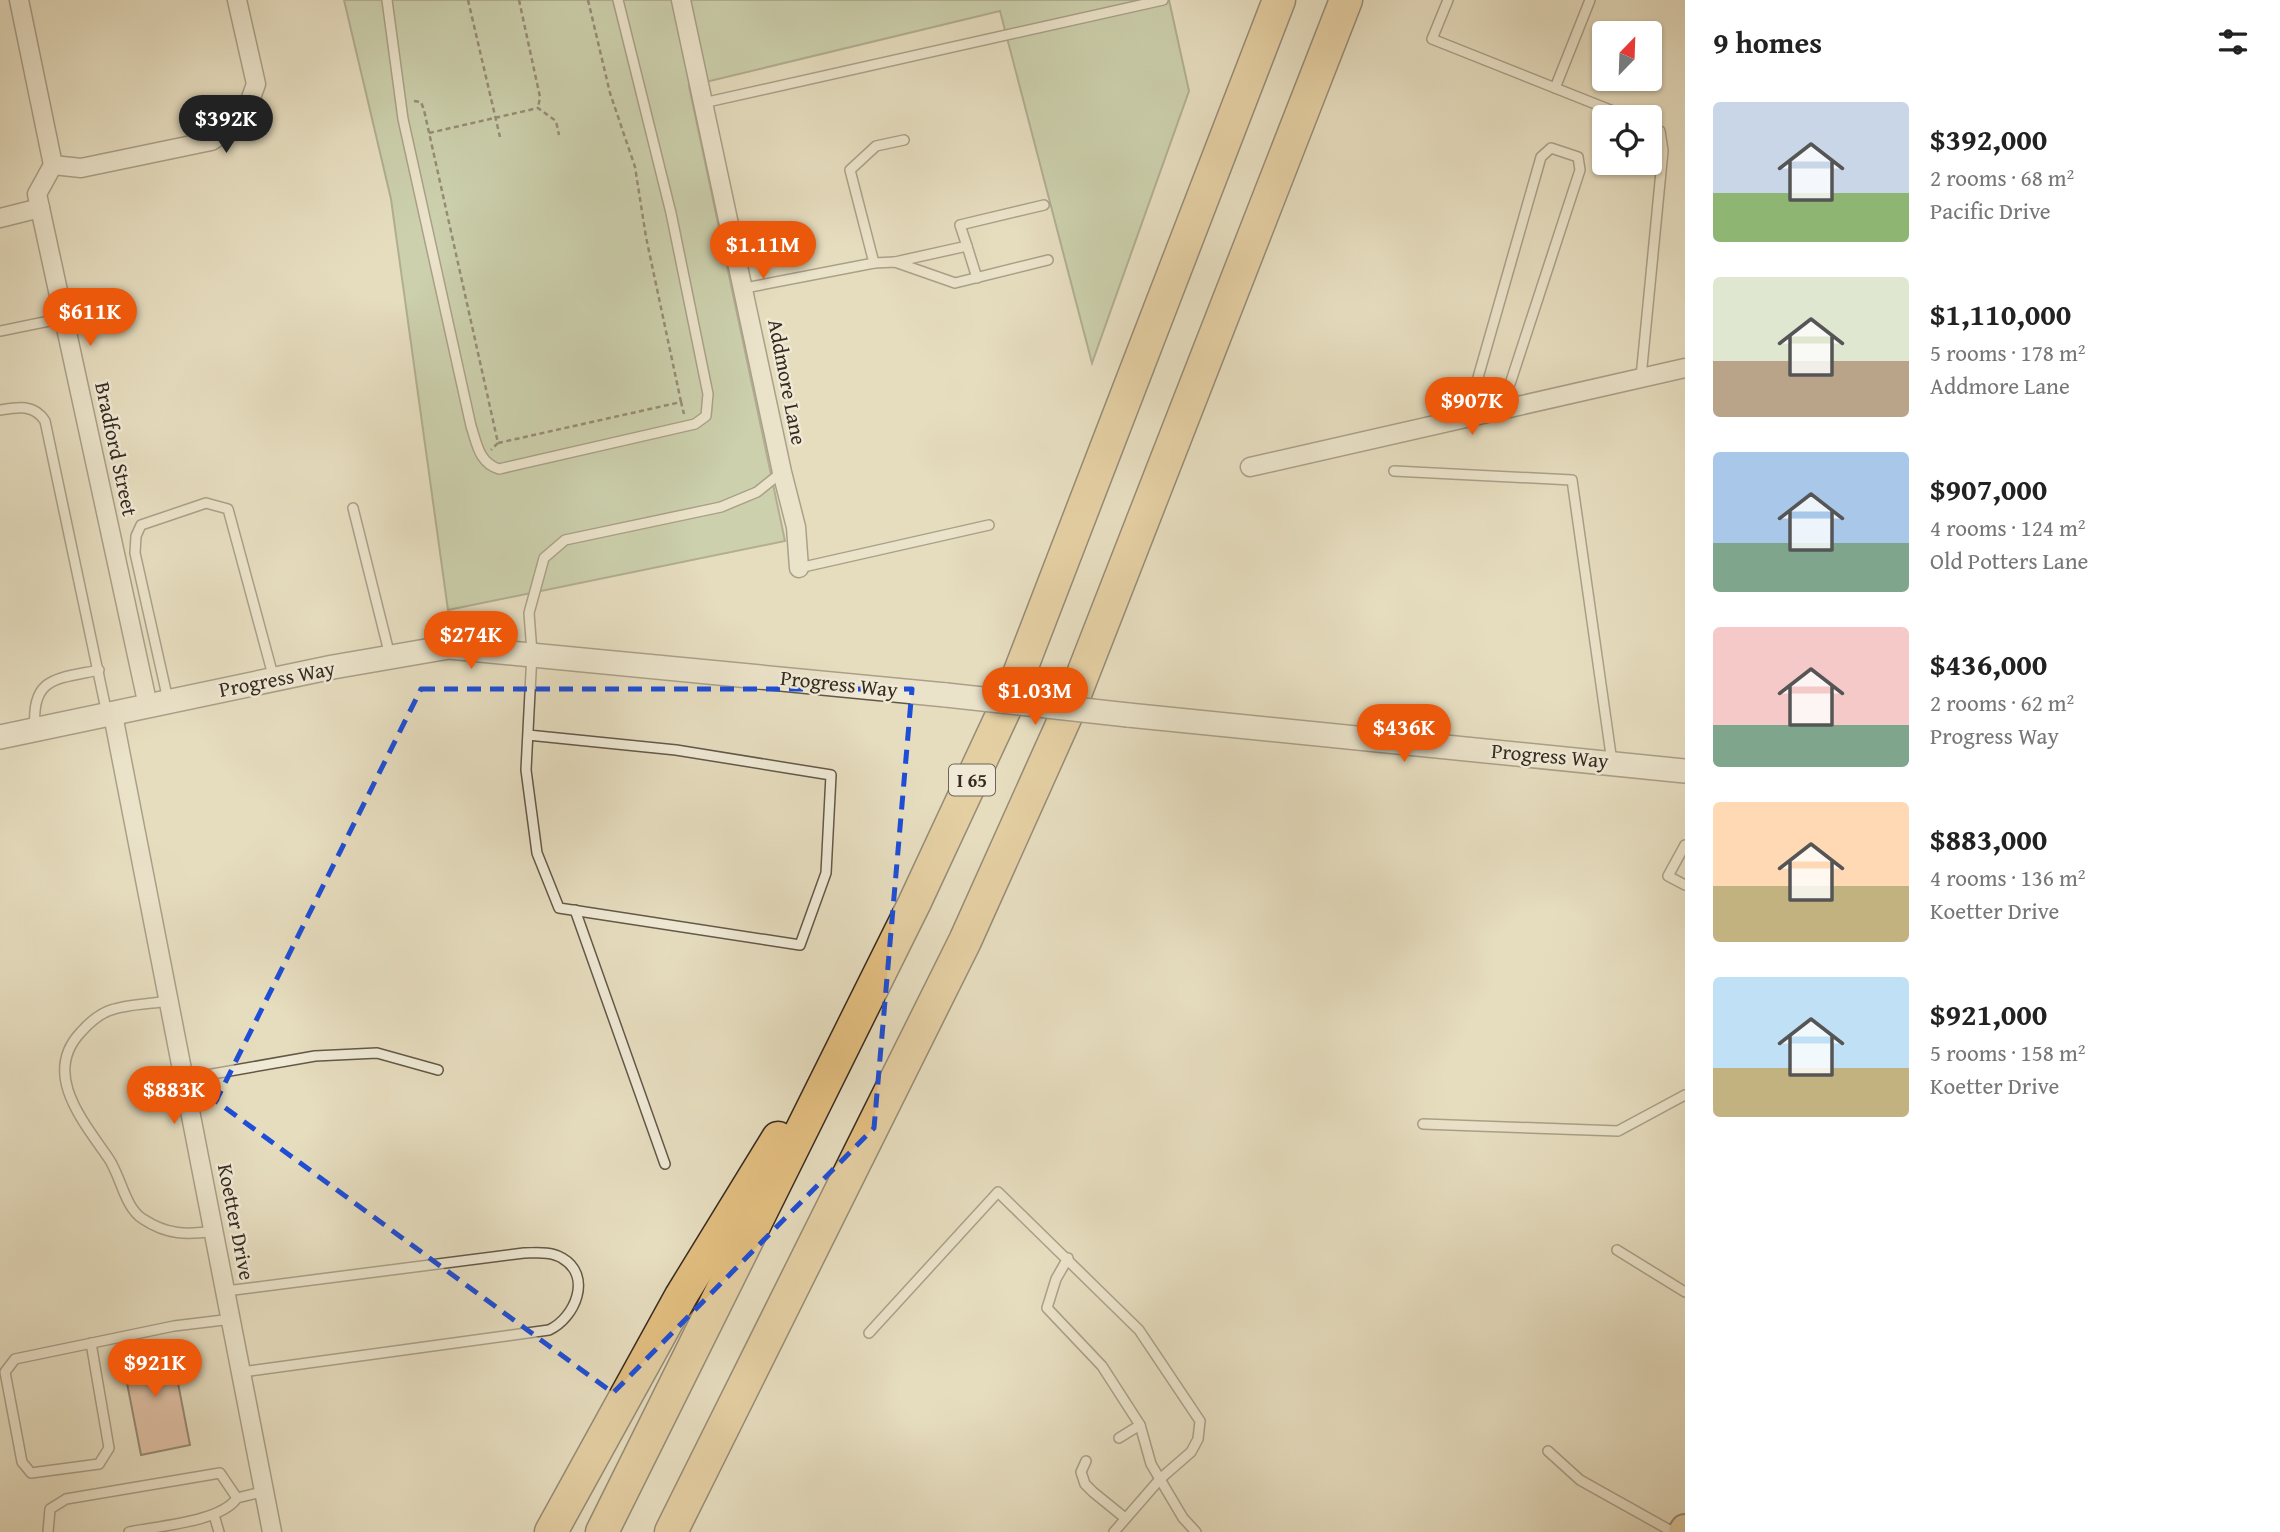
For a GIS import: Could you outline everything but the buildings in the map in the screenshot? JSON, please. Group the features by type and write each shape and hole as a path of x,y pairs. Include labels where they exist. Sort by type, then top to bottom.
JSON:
{"highway":[{"name":"I 65","path":"603,1532 886,960 1026,661 1279,0"},
{"path":"671,1532 964,941 1070,708 1346,0"},
{"path":"551,1532 681,1296 886,960"},
{"path":"688,1532 785,1304"}],"street":[{"path":"19,0 53,165 81,168 211,141 232,128 247,109 256,84 237,0"},
{"name":"Addmore Lane","path":"681,0 796,527 799,568"},
{"name":"Bradford Street","path":"53,165 37,194 64,318 158,703"},
{"path":"0,218 40,208"},
{"path":"1250,467 1481,406 1685,368"},
{"name":"Progress Way","path":"0,737 274,679 449,647 532,653 1685,771"},
{"name":"Koetter Drive","path":"110,715 169,1001 272,1532"}],"lane":[{"path":"387,0 403,119 428,221 471,426 483,459 489,466 499,469 687,426 706,416 708,394 671,213 618,0"},
{"path":"703,103 1163,0"},
{"path":"1448,0 1432,38 1598,105"},
{"path":"1555,88 1590,0"},
{"path":"874,263 850,170 876,146 904,140"},
{"path":"1551,148 1578,157 1580,170 1510,384 1481,406 1477,381 1541,157 1551,148"},
{"path":"1641,377 1661,175"},
{"path":"977,278 960,225 1044,205"},
{"path":"745,288 874,263 895,262 967,246"},
{"path":"895,262 955,283 1048,260"},
{"path":"0,331 64,318"},
{"path":"0,410 30,408 40,413 45,421 110,715"},
{"path":"1394,471 1572,480 1612,762"},
{"path":"528,735 676,750 831,775 826,873 800,945 559,908 537,853 526,771 532,653 529,612 544,558 565,540 721,507 757,492 782,472"},
{"path":"158,703 135,553 136,536 141,526 206,503 228,509 274,679"},
{"path":"354,508 390,658"},
{"path":"799,568 989,525"},
{"path":"35,730 33,706 37,694 45,685 55,679 99,670"},
{"path":"1685,845 1668,876 1685,885"},
{"path":"575,911 665,1164"},
{"path":"169,1001 110,1010 91,1021 75,1038 64,1056 64,1082 90,1134 115,1168 139,1217 161,1230 184,1235 214,1231"},
{"path":"184,1079 315,1056 377,1053 438,1070"},
{"path":"1423,1124 1618,1131 1685,1095"},
{"path":"869,1333 998,1192 1139,1329 1200,1421 1198,1439 1191,1452 1160,1479 1114,1532"},
{"path":"1617,1250 1685,1292"},
{"path":"226,1291 524,1253 550,1254 563,1258 577,1280 575,1308 567,1319 549,1330 242,1372"},
{"path":"1068,1258 1056,1279 1047,1308 1102,1366 1140,1425 1151,1464 1190,1530"},
{"path":"91,1343 109,1448 99,1464 31,1474 22,1462 5,1372 15,1359 91,1343 174,1326 232,1319"},
{"path":"1119,1438 1140,1425"},
{"path":"1548,1451 1580,1480 1673,1532"},
{"path":"1086,1461 1081,1472 1085,1485 1125,1518"},
{"path":"48,1532 50,1509 66,1499 220,1473 237,1498"},
{"path":"129,1532 214,1515 232,1506 237,1498 266,1491"},
{"path":"214,1515 219,1532"}],"path":[{"path":"468,0 499,137"},
{"path":"519,0 540,97 538,108"},
{"path":"588,0 610,93 635,167 646,237 687,426"},
{"path":"408,101 421,102 498,443"},
{"path":"429,133 538,108 556,121 559,135"},
{"path":"483,459 498,443 681,402"}],"highlighted area":[{"path":"421,689 912,689 874,1128 613,1393 216,1101"}],"green space":[{"path":"344,0 1169,0 1189,91 1092,363 1000,11 689,86 785,541 448,610 391,199"}]}
